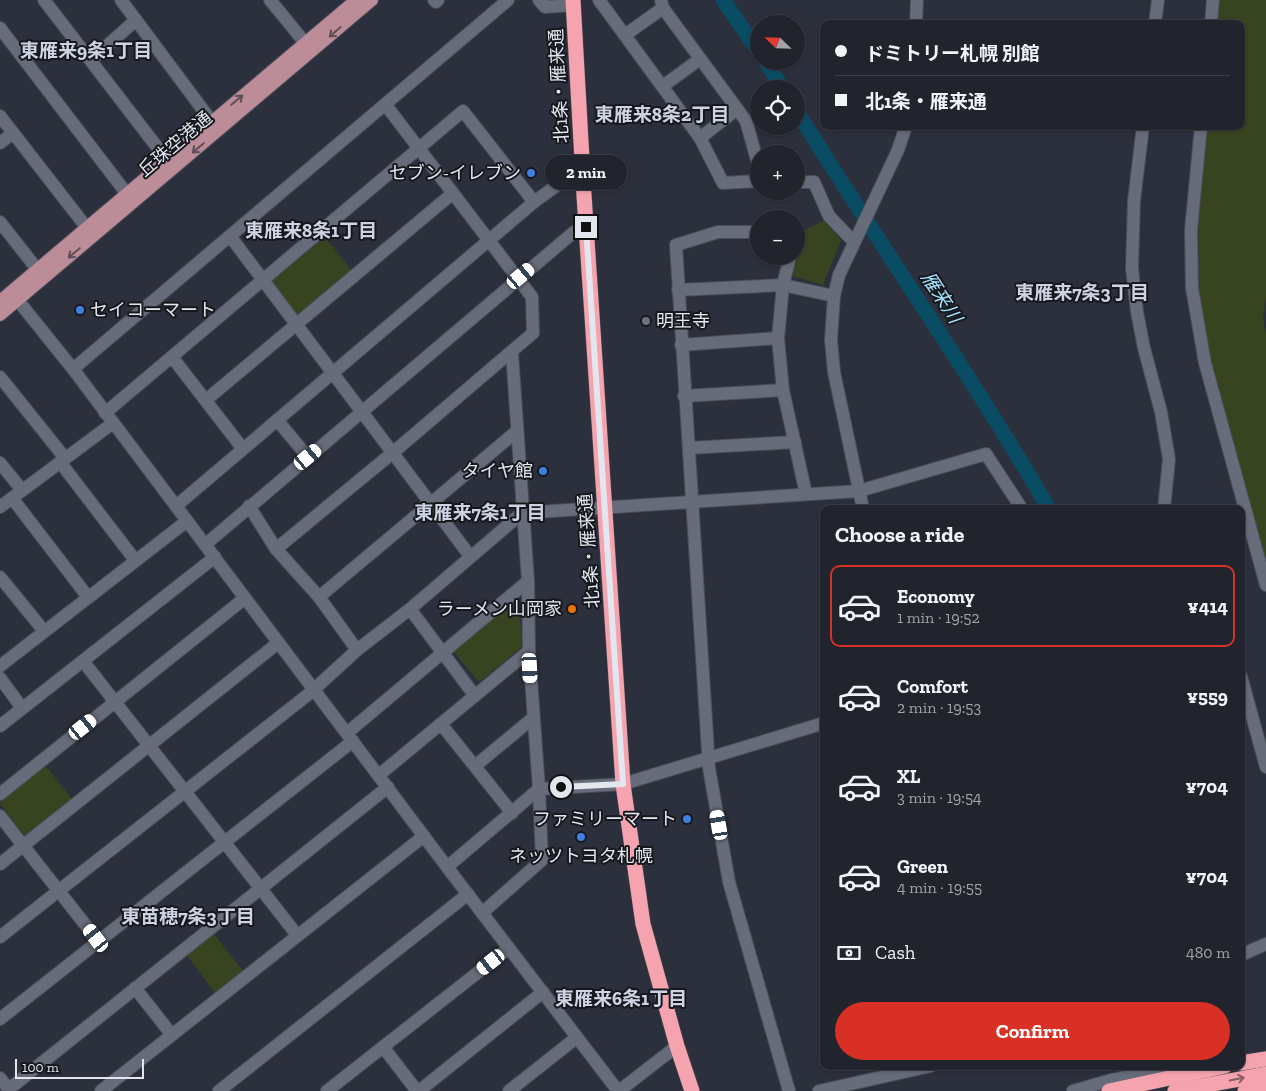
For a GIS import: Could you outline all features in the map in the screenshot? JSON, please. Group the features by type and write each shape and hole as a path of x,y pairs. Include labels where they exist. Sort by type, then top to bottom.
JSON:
{"highway":[{"name":"北1条・雁来通","path":"573,2 582,167 623,784 643,924 677,1046 692,1091"},
{"path":"1245,1062 1266,1059"},
{"path":"1109,1091 1206,1070"},
{"path":"1175,1091 1266,1074"},
{"path":"1245,1091 1266,1088"}],"main road":[{"name":"丘珠空港通","path":"309,48 356,0"},
{"name":"丘珠空港通","path":"0,301 14,296 309,48 372,0"},
{"name":"丘珠空港通","path":"0,315 37,269 167,160 216,126"}],"street":[{"path":"44,0 167,160"},
{"path":"121,0 216,126"},
{"path":"270,0 309,48"},
{"path":"73,368 508,0"},
{"path":"539,0 545,7 573,2"},
{"path":"600,0 700,138 724,183 750,182"},
{"path":"916,20 917,0"},
{"path":"1156,20 1158,0"},
{"path":"1211,20 1213,0"},
{"path":"625,35 662,4 746,121 753,145"},
{"path":"91,60 136,20"},
{"path":"0,28 127,194"},
{"path":"664,86 700,59"},
{"path":"276,549 512,353 533,333 532,297 385,104"},
{"path":"700,138 737,109"},
{"path":"0,507 63,460 172,357 463,110 534,202"},
{"path":"0,116 87,228"},
{"path":"862,505 834,372 831,340 834,296 839,275 898,150 905,130"},
{"path":"1143,130 1134,201 1132,268 1137,312 1144,348 1162,412 1169,459 1164,505"},
{"path":"1200,130 1191,230 1192,288 1205,363 1244,505"},
{"path":"0,143 13,132"},
{"path":"176,506 534,202 582,167"},
{"path":"805,182 814,182 829,216 856,237"},
{"path":"206,400 453,194"},
{"path":"0,222 37,269"},
{"path":"206,544 574,232 586,227"},
{"path":"750,232 718,232 676,245 678,290 709,758 729,882 789,1091"},
{"path":"230,236 470,556"},
{"path":"788,265 783,285 778,338 783,390 806,494"},
{"path":"678,290 783,285 834,296"},
{"path":"14,296 73,368 482,914 576,1038 619,1091 677,1046"},
{"path":"681,345 778,338"},
{"path":"482,914 542,860 529,652 528,581 512,353"},
{"path":"172,357 243,449"},
{"path":"0,377 135,560"},
{"path":"684,396 783,390"},
{"path":"277,420 308,457"},
{"path":"319,597 518,431"},
{"path":"689,448 795,442"},
{"path":"0,937 314,689 357,650 410,609 522,513 859,490 986,454 1019,505"},
{"path":"0,463 17,494 88,597"},
{"path":"249,506 276,549 319,597 357,650"},
{"path":"1245,509 1266,585"},
{"path":"0,666 187,521"},
{"path":"0,726 215,557"},
{"path":"0,577 44,631"},
{"path":"0,1019 224,842 350,737 443,652 528,581"},
{"path":"0,794 246,598"},
{"path":"410,609 475,696"},
{"path":"0,864 278,643"},
{"path":"379,775 529,652"},
{"path":"83,661 297,935"},
{"path":"0,678 22,708"},
{"path":"1245,691 1266,767"},
{"path":"475,766 533,718"},
{"path":"441,724 512,813"},
{"path":"447,867 539,789 623,784 820,724"},
{"path":"0,1078 9,1090 388,787"},
{"path":"0,816 98,941"},
{"path":"102,1091 424,836"},
{"path":"219,1091 468,894"},
{"path":"1245,953 1266,944"},
{"path":"326,1091 508,948"},
{"path":"135,988 172,1035"},
{"path":"383,1047 418,1091 543,992"},
{"path":"509,1091 576,1038"},
{"path":"1245,1055 1266,1052"},
{"path":"819,1091 913,1070"},
{"path":"1074,1091 1111,1080 1163,1070"}],"green space":[{"path":"1220,0 1266,0 1266,296 1263,319 1266,334 1266,565 1214,379 1199,289 1198,202 1205,130 1245,130 1245,20 1218,20"},
{"path":"824,220 841,240 823,285 792,276 795,265 805,265 805,230"},
{"path":"325,237 352,271 298,315 270,282"},
{"path":"517,598 523,646 479,682 453,651"},
{"path":"45,765 72,799 28,835 24,835 0,804 1,799"},
{"path":"213,933 243,971 215,993 186,954"}],"waterway":[{"name":"雁来川","path":"723,0 750,39"},
{"name":"雁来川","path":"771,70 777,80"},
{"name":"雁来川","path":"805,124 988,408 1047,505"}],"place":[{"name":"セブン-イレブン","path":"531,173"},
{"name":"セイコーマート","path":"80,310"},
{"name":"明王寺","path":"646,321"},
{"name":"タイヤ館","path":"543,471"},
{"name":"ラーメン山岡家","path":"572,609"},
{"name":"ファミリーマート","path":"687,819"},
{"name":"ネッツトヨタ札幌","path":"581,837"}],"district":[{"name":"東雁来9条1丁目","path":"86,50"},
{"name":"東雁来8条2丁目","path":"662,114"},
{"name":"東雁来8条1丁目","path":"311,230"},
{"name":"東雁来7条3丁目","path":"1082,292"},
{"name":"東雁来7条1丁目","path":"480,512"},
{"name":"東苗穂7条3丁目","path":"188,916"},
{"name":"東雁来6条1丁目","path":"621,998"}],"route":[{"path":"561,787 623,784 586,227"}]}
